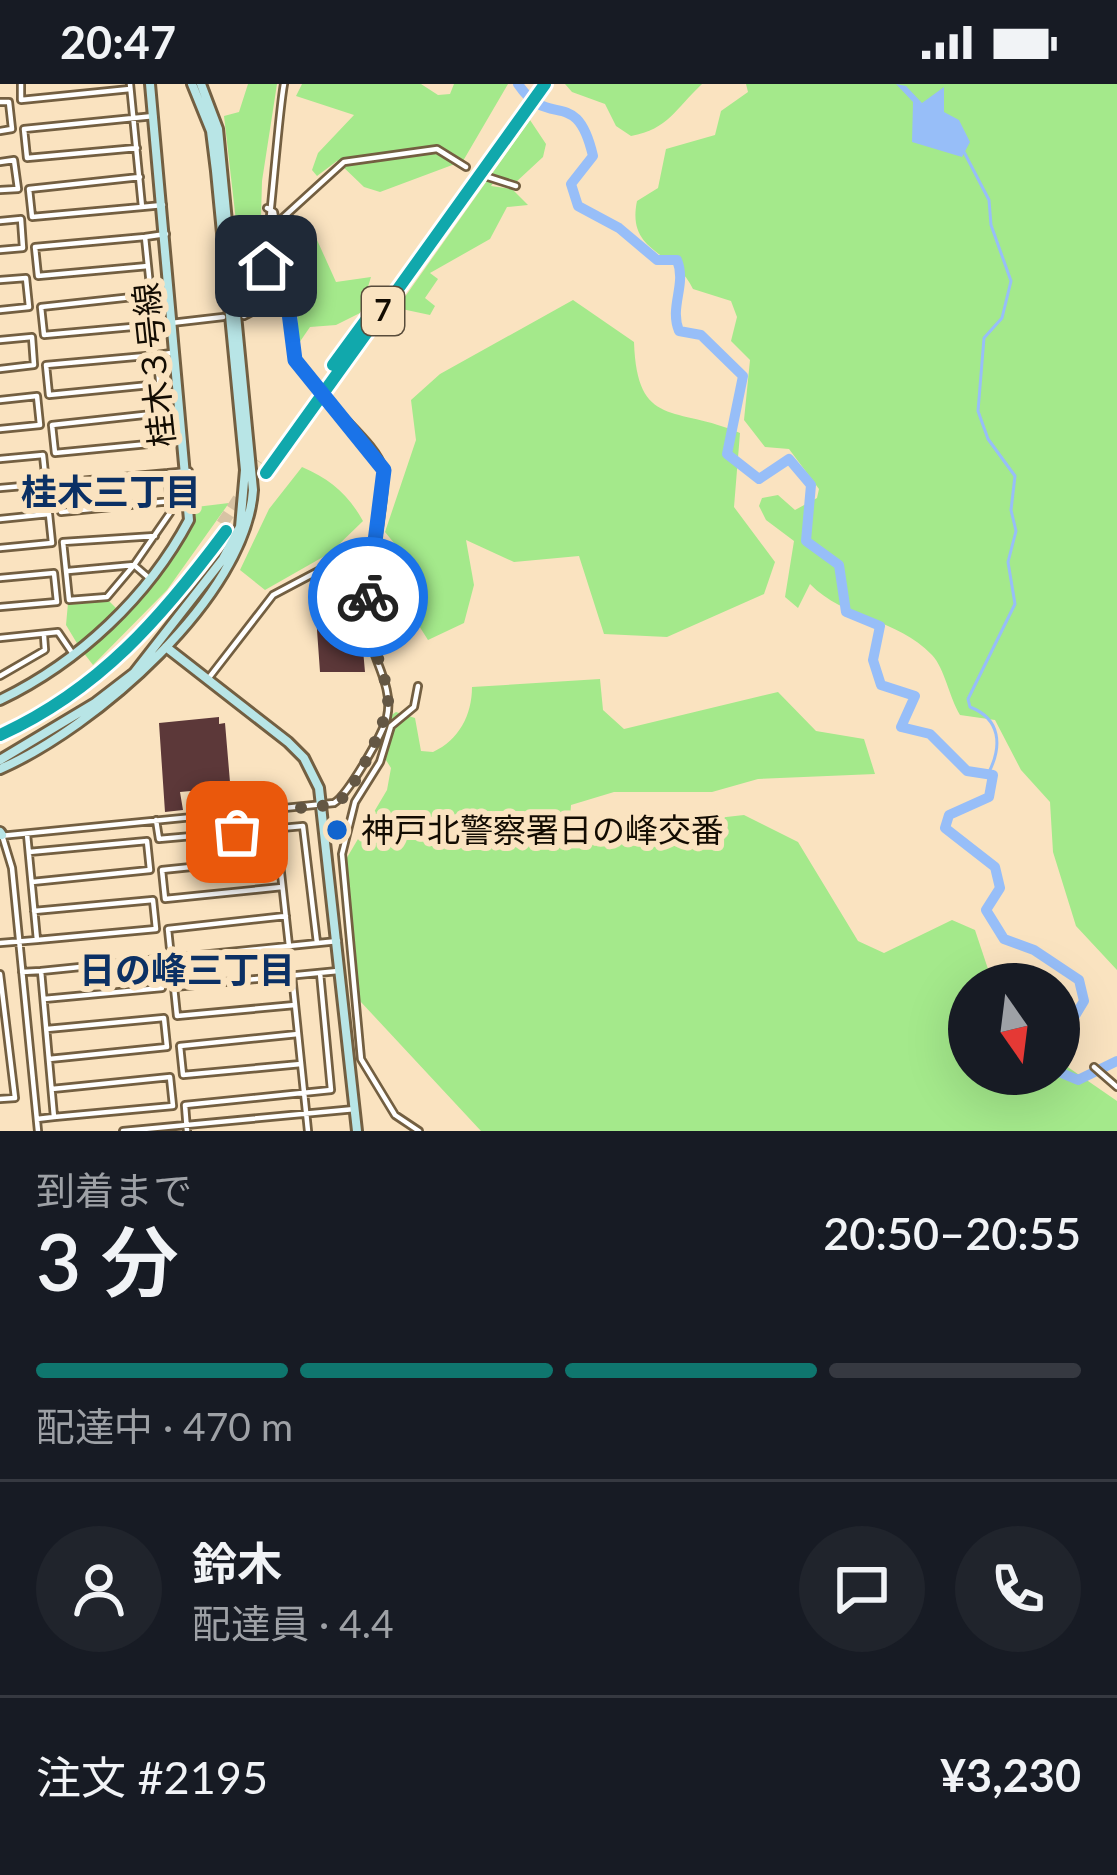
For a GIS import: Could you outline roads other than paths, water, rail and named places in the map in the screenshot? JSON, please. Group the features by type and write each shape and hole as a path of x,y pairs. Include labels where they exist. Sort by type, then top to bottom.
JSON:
{"highway":[{"name":"7","path":"496,145 535,84"},
{"name":"7","path":"264,468 545,84"},
{"path":"0,731 75,684 126,642 224,528"}],"street":[{"path":"21,84 21,100 131,86 142,207"},
{"path":"58,84 59,96"},
{"name":"桂木３号線","path":"0,700 73,655 120,614 190,520 150,84"},
{"path":"0,764 111,701 164,645 238,550 253,490 218,129 197,84"},
{"path":"244,316 263,301 267,208 284,84"},
{"path":"0,102 9,101 11,129 0,130"},
{"path":"137,148 27,158 23,129 154,116"},
{"path":"276,224 344,162 437,149 466,167"},
{"path":"0,162 14,160 18,189 0,190"},
{"path":"488,177 515,186"},
{"path":"140,178 29,189 32,218 163,205"},
{"path":"38,1131 12,868 1,834 322,805 346,794 377,738 388,702 369,644 370,570 386,478 380,461 301,369 293,349 276,224 267,208"},
{"path":"0,221 21,219 23,248 0,250"},
{"path":"148,266 38,276 35,247 166,234"},
{"path":"146,237 154,325"},
{"path":"266,266 283,265"},
{"path":"0,280 26,278 29,307 0,310"},
{"path":"151,295 41,307 44,335 224,317"},
{"path":"0,340 32,337 34,365 0,369"},
{"path":"160,384 49,395 46,365 177,352"},
{"path":"157,355 164,442"},
{"path":"0,400 37,396 40,425 0,429"},
{"path":"163,413 52,424 55,453 186,441"},
{"path":"0,459 43,455 46,484 0,488"},
{"path":"171,501 61,512 57,483 188,471"},
{"path":"155,536 63,542 69,600 107,597 134,565 155,536 171,501 168,473"},
{"path":"0,519 49,514 52,543 0,548"},
{"path":"66,572 134,565 150,578"},
{"path":"208,679 273,596 324,568 370,570"},
{"path":"0,578 54,573 57,602 0,607"},
{"path":"0,638 58,632 73,655"},
{"path":"0,676 46,650 44,634"},
{"path":"164,645 304,758 322,805 357,1131"},
{"path":"418,686 414,707 399,718 355,802 343,844 361,1059 394,1115 418,1131"},
{"path":"377,738 384,744"},
{"path":"274,809 290,946"},
{"path":"156,820 159,839 303,826 317,943"},
{"path":"27,832 38,940"},
{"path":"29,852 147,841 150,870 32,882"},
{"path":"279,858 162,870 165,898 282,887"},
{"path":"0,931 1,944 157,928 154,900 34,911"},
{"path":"286,916 168,928 171,958 339,941"},
{"path":"22,972 159,959 162,988 44,999"},
{"path":"40,970 54,1117"},
{"path":"295,1005 177,1016 174,987 341,971"},
{"path":"187,1128 185,1106 332,1090 320,973"},
{"path":"0,974 15,1098 0,1099"},
{"path":"292,975 308,1131"},
{"path":"46,1029 164,1018 167,1047 49,1059"},
{"path":"298,1034 180,1046 183,1075 301,1064"},
{"path":"1094,1068 1117,1088"},
{"path":"37,1119 173,1106 170,1077 52,1089"},
{"path":"123,1131 355,1108"}],"water":[{"path":"896,84 906,86 922,103 944,87 944,112 959,120 970,142 962,157 912,142 913,102"}],"waterway":[{"path":"518,84 541,105 570,114 586,134 593,156 571,184 578,206 619,228 657,260 677,260 679,331 701,335 743,376 727,454 759,479 789,459 811,485 806,541 839,565 846,612 880,626 873,660 881,685 915,696 901,727 930,734 967,771 993,775 989,797 949,815 945,828 995,867 1000,888 986,910 1004,939 1054,963"},
{"path":"964,152 989,200 991,225 1011,281 1002,318 984,338 978,411 988,439 1015,476 1011,510 1016,531 1008,562 1015,604 968,699 996,734 989,772"},
{"path":"1080,984 1084,1001 1080,1008"},
{"path":"1080,1079 1117,1061"}],"tunnel":[{"path":"222,524 262,463"}],"place":[{"name":"神戸北警察署日の峰交番","path":"337,830"}],"district":[{"name":"桂木三丁目","path":"111,492"},
{"name":"日の峰三丁目","path":"187,970"}]}
